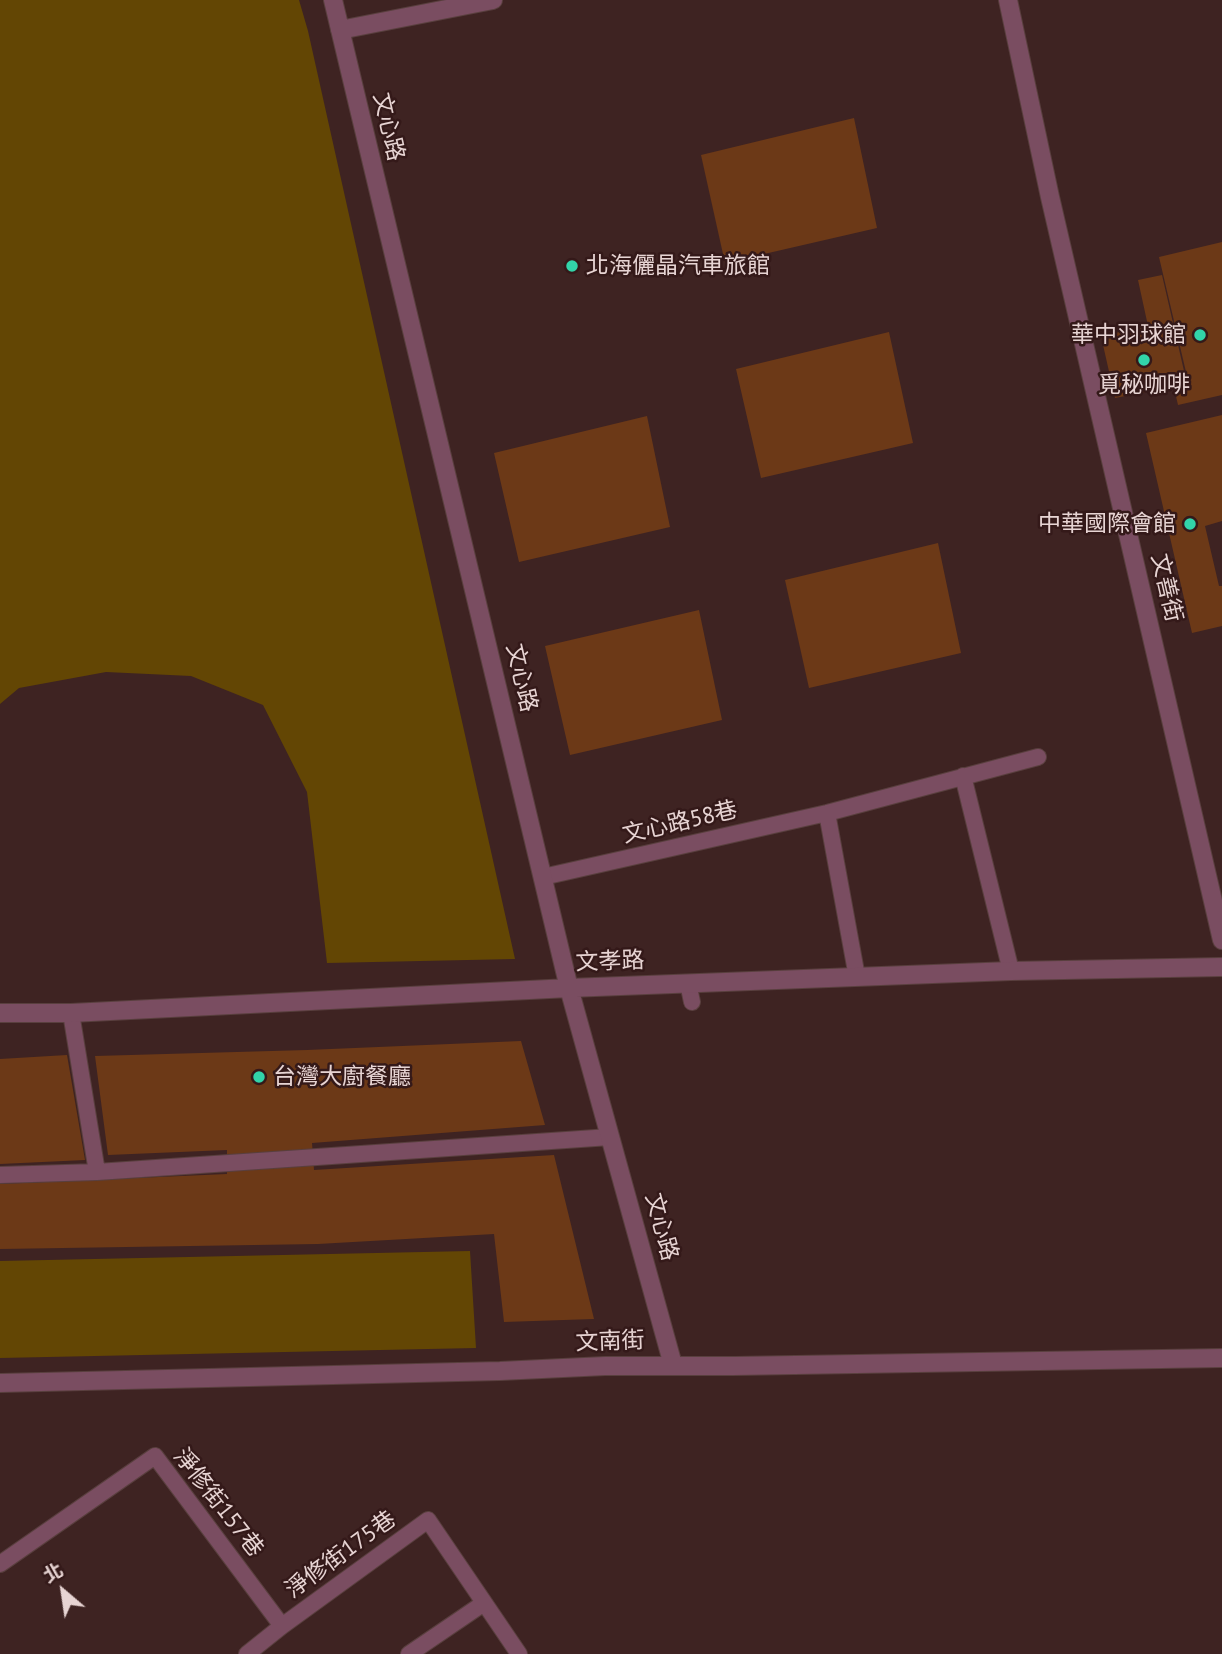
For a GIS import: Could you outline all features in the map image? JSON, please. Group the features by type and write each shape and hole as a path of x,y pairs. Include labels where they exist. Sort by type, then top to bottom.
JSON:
{"street":[{"name":"文心路","path":"333,0 569,988 610,1137 650,1253 673,1365"},
{"path":"340,30 493,0"},
{"name":"文善街","path":"1008,0 1050,197 1222,940"},
{"name":"文孝路","path":"0,1013 71,1013 569,988 1011,971 1099,976 1222,967"},
{"name":"文南街","path":"0,1382 673,1365 1222,1358"}],"lane":[{"name":"文心路58巷","path":"543,877 827,813 1038,757"},
{"path":"963,776 1011,971"},
{"path":"827,813 857,977"},
{"path":"688,983 692,1002"},
{"path":"71,1013 97,1172"},
{"path":"0,1175 97,1172 610,1137"},
{"name":"淨修街157巷","path":"0,1564 155,1456 282,1626"},
{"name":"淨修街175巷","path":"252,1653 282,1626 428,1521 519,1654"},
{"path":"410,1654 484,1603"}],"shaded area":[{"path":"0,0 299,0 515,959 327,963 307,792 263,705 191,676 106,672 19,688 0,704"},
{"path":"470,1251 476,1348 0,1358 0,1261"}],"building":[{"path":"854,118 877,228 725,263 701,155"},
{"name":"華中羽球館","path":"1222,242 1222,395 1178,405 1175,392 1190,389 1159,257"},
{"name":"覓秘咖啡","path":"1162,275 1187,384 1115,398 1101,336 1148,326 1138,280"},
{"path":"889,332 913,443 761,478 736,369"},
{"name":"中華國際會館","path":"1222,415 1222,521 1205,526 1219,586 1222,586 1222,626 1192,633 1146,433"},
{"path":"647,416 670,527 519,562 494,453"},
{"path":"938,543 961,653 809,688 785,580"},
{"path":"699,610 722,720 570,755 545,646"},
{"path":"521,1041 545,1125 312,1143 314,1170 554,1155 594,1319 504,1322 494,1234 318,1244 0,1249 0,1184 227,1174 227,1150 108,1155 95,1056"},
{"path":"67,1055 85,1160 0,1164 0,1059"}],"place":[{"name":"北海儷晶汽車旅館","path":"572,266"},
{"name":"華中羽球館","path":"1200,335"},
{"name":"覓秘咖啡","path":"1144,360"},
{"name":"中華國際會館","path":"1190,524"},
{"name":"台灣大廚餐廳","path":"259,1077"}]}
